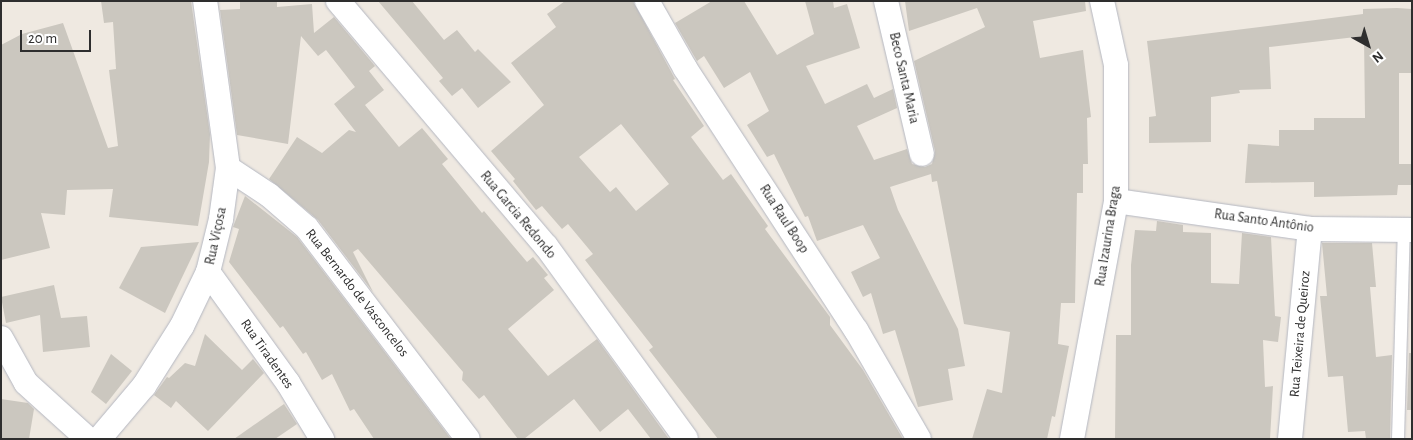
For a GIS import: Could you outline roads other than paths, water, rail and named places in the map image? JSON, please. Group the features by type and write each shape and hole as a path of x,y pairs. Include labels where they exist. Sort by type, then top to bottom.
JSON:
{"street":[{"name":"Rua Viçosa","path":"99,439 144,386 182,326 208,272 222,219 228,168 205,1"},
{"name":"Rua Garcia Redondo","path":"338,1 546,246 686,439"},
{"name":"Rua Raul Boop","path":"647,1 686,68 856,330 919,439"},
{"name":"Beco Santa Maria","path":"886,1 922,154"},
{"name":"Rua Izaurina Braga","path":"1072,439 1116,201 1116,65 1102,1"},
{"name":"Rua Bernardo de Vasconcelos","path":"228,168 268,195 307,228 468,439"},
{"name":"Rua Santo Antônio","path":"1116,201 1310,229 1408,230"},
{"name":"Rua Teixeira de Queiroz","path":"1290,439 1310,229"},
{"name":"Rua Tiradentes","path":"208,272 288,383 322,439"},
{"path":"1,338 26,383 88,439"},
{"path":"1,379 26,383"}],"lane":[{"path":"1398,439 1408,230"}]}
